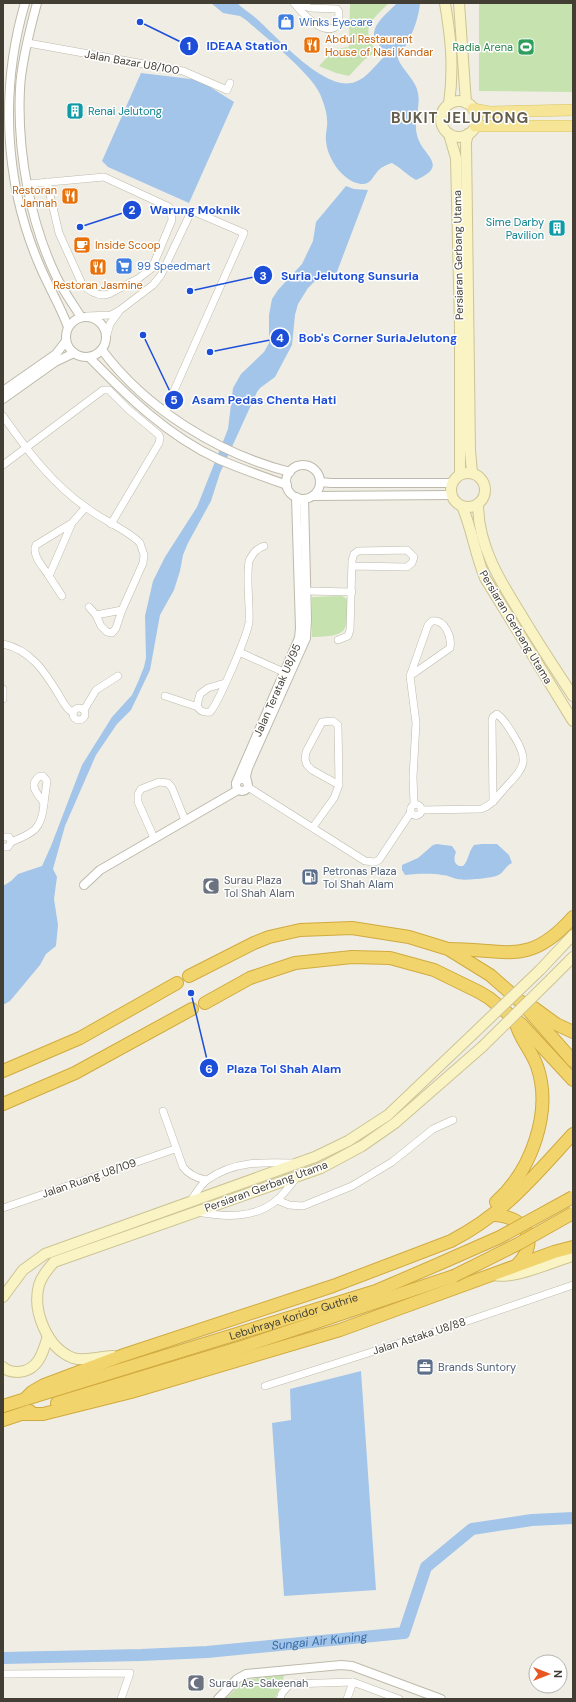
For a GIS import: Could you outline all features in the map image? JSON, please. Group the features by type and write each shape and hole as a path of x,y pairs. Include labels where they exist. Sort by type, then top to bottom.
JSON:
{"highway":[{"path":"448,949 468,949 507,953 526,950 546,941 564,927 573,917"},
{"path":"189,976 254,943 269,937 300,930 352,928 410,937 448,949 490,975 522,1003 573,1061"},
{"path":"205,1002 250,978 282,966 310,960 376,957 404,961 434,970 479,992 515,1018 573,1080"},
{"path":"3,1071 80,1038 177,983"},
{"path":"522,1003 530,1006 556,1024 573,1032"},
{"path":"3,1104 75,1073 192,1009"},
{"path":"430,1249 493,1205 503,1196 516,1179 534,1144 541,1119 541,1084 537,1067 531,1053 520,1038 515,1018"},
{"path":"25,1399 32,1392 44,1386 120,1356 334,1286 451,1241 470,1231 493,1215 527,1186 573,1134"},
{"name":"Lebuhraya Koridor Guthrie","path":"3,1406 376,1290 500,1237 573,1197"},
{"name":"Lebuhraya Koridor Guthrie","path":"3,1420 127,1380 245,1346 454,1276 518,1244 573,1213"},
{"path":"493,1215 508,1216 515,1219 522,1225 527,1233 528,1247 522,1260 517,1265"},
{"path":"22,1414 43,1414 131,1392 219,1367 340,1330 517,1265 573,1247"}],"main road":[{"name":"Persiaran Gerbang Utama","path":"445,3 452,47 451,88 449,104 443,110 441,120 442,126 449,134 453,142 456,158 460,474"},
{"name":"Persiaran Gerbang Utama","path":"459,3 469,106 476,120 466,142 470,434 472,473 481,479 485,489 482,500 478,504 480,523 492,567 535,638 573,696"},
{"path":"449,104 455,101 490,112 573,110"},
{"path":"449,134 459,137 472,130 573,126"},
{"path":"452,495 452,483 460,474 472,473"},
{"name":"Persiaran Gerbang Utama","path":"452,495 454,500 462,506 469,524 476,556 485,578 573,721"},
{"path":"462,506 468,507 478,504"},
{"name":"Persiaran Gerbang Utama","path":"3,1298 23,1270 40,1257 300,1163 348,1141 388,1115 540,970 573,935"},
{"name":"Persiaran Gerbang Utama","path":"120,1356 88,1359 74,1358 55,1346 48,1336 39,1307 38,1290 45,1272 54,1262 321,1168 362,1146 395,1123 482,1047 573,957"},
{"path":"493,1275 513,1275 573,1256"},
{"path":"3,1367 12,1372 19,1372 27,1371 33,1367 42,1355 48,1336"}],"street":[{"path":"3,392 56,354 66,341 68,327 59,304 39,264 29,236 15,183 9,149 8,114 10,75 25,3"},
{"path":"37,3 20,89 21,145 34,217 44,249 57,278 84,317 99,321 103,326 106,338"},
{"path":"294,3 301,12 321,28 334,28 338,25 339,12 337,9 310,8 298,3"},
{"name":"Jalan Bazar U8/100","path":"28,43 183,71 227,90 230,83"},
{"path":"28,184 47,182 104,177 169,207 172,215 171,224 152,268 144,275 105,295 86,289 82,284 59,233 47,182"},
{"path":"68,327 76,319 111,315 153,285 161,276 192,212 244,234 165,411"},
{"path":"144,275 153,285"},
{"path":"66,341 74,353 79,356 94,356 102,350 114,318 120,310"},
{"path":"102,350 134,386 165,411 200,436 243,457 290,472"},
{"path":"3,399 56,362 74,353"},
{"path":"89,357 138,405 174,433 217,458 287,485"},
{"path":"3,465 103,390 109,390 128,410 159,435 160,438 159,443 111,524"},
{"path":"3,416 26,449 51,477 85,508 137,540 143,548 143,562 122,610 116,628 112,633 107,632 101,626 96,615 89,607"},
{"path":"313,496 317,492 320,482 316,471 311,467 300,466 290,472 287,485 289,490 300,498 313,496 452,495"},
{"path":"320,482 452,483"},
{"name":"Jalan Teratak U8/95","path":"237,786 287,673 304,645 307,633 300,498"},
{"name":"Jalan Teratak U8/95","path":"247,784 246,776 248,768 298,643 300,628 300,498"},
{"path":"49,576 72,523 85,508"},
{"path":"62,596 35,554 34,548 36,545 72,523"},
{"path":"165,696 198,707 204,713 211,711 247,635 249,624 250,561 257,549 264,546"},
{"path":"338,640 348,636 350,630 352,566 354,554 358,551 407,550 414,557 412,562 407,567 352,566"},
{"path":"306,591 352,592"},
{"path":"96,615 122,610"},
{"path":"84,885 100,870 185,820 237,786 240,779 365,861 374,862 379,860 411,812 411,807 414,804 413,778 416,723 410,676 428,625 432,621 440,622 450,636 450,648 410,676"},
{"path":"3,644 10,645 25,653 37,663 46,674 67,708 73,712 74,718 77,720 81,720 85,716 84,710 96,690 118,676"},
{"path":"239,652 287,673"},
{"path":"198,707 197,700 202,692 208,688 225,683"},
{"path":"3,689 3,699"},
{"path":"73,712 78,708 84,710"},
{"path":"421,810 481,809 493,802 520,771 524,761 522,749 504,719 497,714 492,720 493,802"},
{"path":"313,827 334,798 339,785 338,725 333,721 322,722 306,752 305,759 307,765 312,770 339,785"},
{"path":"154,838 138,802 138,794 141,789 159,782 168,783 172,788 185,820"},
{"path":"3,847 8,848 11,842 26,836 36,828 41,822 44,803"},
{"path":"414,804 420,806 421,810"},
{"path":"411,812 412,814 417,815 420,814 421,810"},
{"path":"3,837 9,837 11,842"},
{"path":"163,1111 175,1149 183,1167 188,1173 199,1179 206,1180"},
{"path":"277,1200 289,1205 303,1206 352,1186 392,1162 433,1130 453,1120"},
{"name":"Jalan Ruang U8/109","path":"3,1208 175,1149"},
{"path":"190,1202 206,1180 244,1164 300,1163"},
{"path":"198,1212 212,1215 232,1216 253,1213 269,1206 277,1200 298,1176"},
{"name":"Jalan Astaka U8/88","path":"265,1386 456,1325 573,1285"},
{"path":"218,1699 237,1679 246,1674 341,1665 352,1666 441,1699"},
{"path":"3,1674 130,1673 121,1699"},
{"path":"280,1699 282,1693 290,1684 353,1682 399,1699"},
{"path":"347,1699 353,1682"}],"green space":[{"path":"350,3 389,3 377,14 368,30 372,43 377,51 364,60 349,76 336,73 319,66 335,49 349,47"},
{"name":"Radia Arena","path":"479,3 573,3 573,92 479,91"},
{"path":"342,596 347,599 346,626 339,634 312,637 312,597"},
{"path":"285,1674 275,1699 225,1699 244,1681"}],"water":[{"path":"211,3 237,3 256,18 303,62 330,79 343,83 355,82 359,80 385,56 386,52 377,43 374,37 376,26 384,16 397,3 420,3 413,30 398,59 417,88 419,104 416,130 420,142 433,164 431,169 426,175 416,180 392,163 380,169 367,183 361,184 348,179 337,168 329,155 326,138 327,123 325,107 315,86 298,66 246,20 240,16 223,13"},
{"path":"141,73 199,80 234,102 189,203 108,167 102,161"},
{"path":"346,186 354,189 368,190 335,277 322,278 315,281 308,288 298,304 295,315 292,345 275,377 257,392 220,473 211,501 183,555 174,590 160,615 150,670 131,710 117,724 96,755 65,826 53,869 57,877 54,899 58,925 56,946 46,954 40,965 10,1001 3,1005 3,886 18,874 42,866 82,765 112,717 132,695 144,667 146,658 145,616 153,581 165,557 197,507 228,429 233,388 241,374 264,352 269,343 269,315 272,299 278,290 302,264 313,241 316,222"},
{"path":"437,844 452,846 456,852 455,862 460,866 465,864 474,845 482,844 497,844 509,855 512,863 499,875 493,877 460,880 446,875 405,875 402,870 402,865 418,858 433,845"},
{"path":"361,1371 376,1590 284,1596 272,1423 291,1420 290,1389"}],"waterway":[{"name":"Sungai Air Kuning","path":"3,1658 207,1652 404,1633 426,1567 472,1529 532,1520 573,1518"}],"place":[{"name":"IDEAA Station","path":"140,22"},
{"name":"Winks Eyecare","path":"286,22"},
{"name":"Abdul Restaurant House of Nasi Kandar","path":"312,45"},
{"name":"Radia Arena","path":"526,47"},
{"name":"Renai Jelutong","path":"75,111"},
{"name":"Restoran Jannah","path":"70,196"},
{"name":"Warung Moknik","path":"80,227"},
{"name":"Sime Darby Pavilion","path":"557,228"},
{"name":"Inside Scoop","path":"82,245"},
{"name":"99 Speedmart","path":"124,266"},
{"name":"Restoran Jasmine","path":"98,267"},
{"name":"Suria Jelutong Sunsuria","path":"190,291"},
{"name":"Asam Pedas Chenta Hati","path":"143,335"},
{"name":"Bob's Corner SuriaJelutong","path":"210,352"},
{"name":"Petronas Plaza Tol Shah Alam","path":"310,877"},
{"name":"Surau Plaza Tol Shah Alam","path":"211,886"},
{"name":"Plaza Tol Shah Alam","path":"191,993"},
{"name":"Brands Suntory","path":"425,1367"},
{"name":"Surau As-Sakeenah","path":"196,1683"}],"district":[{"name":"BUKIT JELUTONG","path":"460,118"}]}
